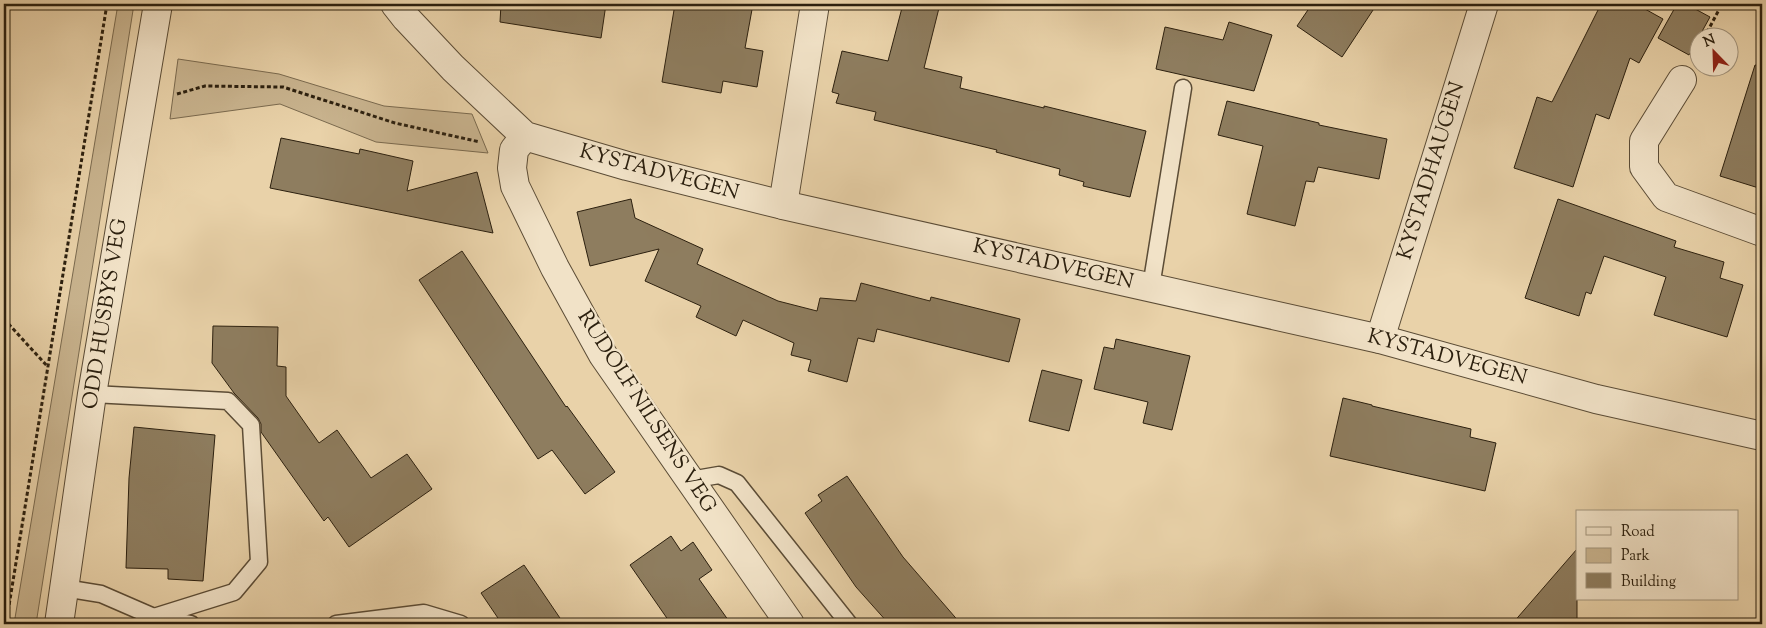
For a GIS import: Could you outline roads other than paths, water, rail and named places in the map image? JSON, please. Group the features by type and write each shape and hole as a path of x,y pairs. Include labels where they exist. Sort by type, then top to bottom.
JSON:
{"street":[{"name":"ODD HUSBYS VEG","path":"58,624 92,394 158,4"},
{"name":"KYSTADVEGEN","path":"395,4 520,143 627,166 783,205 1380,339 1596,399 1762,436"},
{"path":"783,205 815,4"},
{"name":"KYSTADHAUGEN","path":"1380,339 1484,4"},
{"path":"1682,80 1644,141 1644,167 1666,197 1762,232"},
{"name":"RUDOLF NILSENS VEG","path":"520,143 512,168 515,186 555,268 603,355 790,624"}],"lane":[{"path":"1151,287 1183,88"},
{"path":"92,394 228,401 251,425 259,562 234,592 154,621"},
{"path":"690,480 719,475 737,483 849,624"},
{"path":"64,588 101,594 154,621 191,624"},
{"path":"336,624 424,613 460,624"}]}
